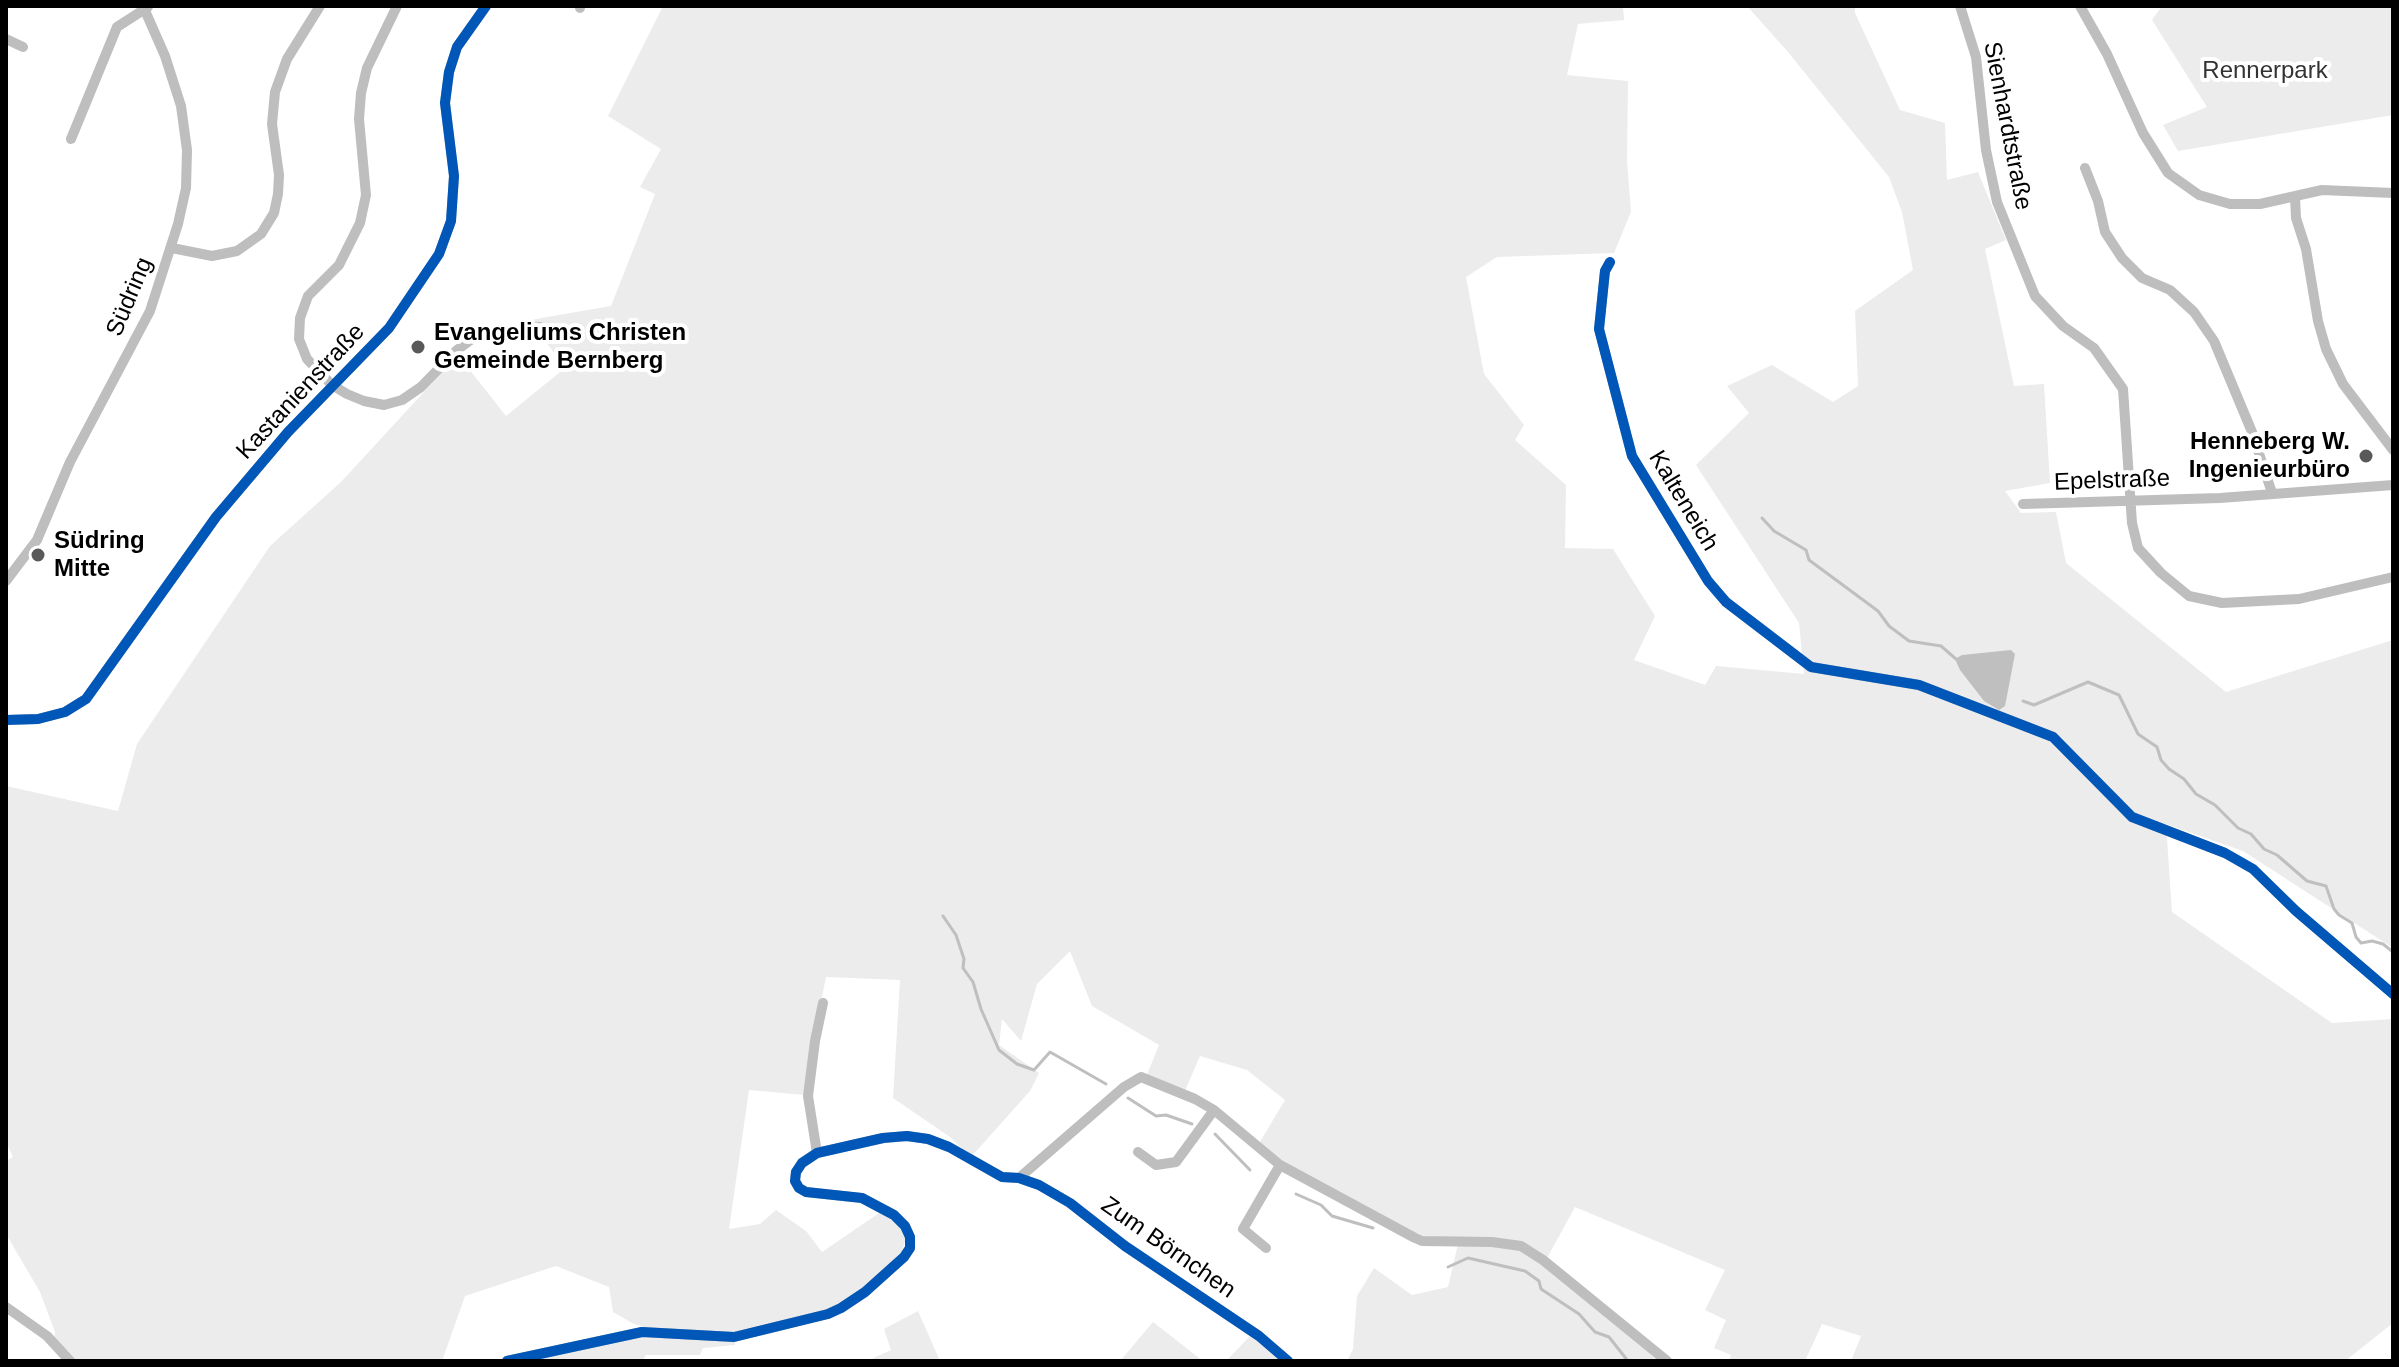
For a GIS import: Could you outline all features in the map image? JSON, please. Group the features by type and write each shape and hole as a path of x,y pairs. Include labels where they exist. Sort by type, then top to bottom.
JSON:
{"street":[{"path":"172,248 212,256 237,251 261,234 274,213 279,175 272,124 275,92 287,59 320,6"},
{"path":"397,6 367,68 361,93 359,119 366,195 360,223 339,265 308,296 300,318 299,339 307,359 332,385 364,401 384,405 402,400 421,387 472,339 487,332 540,327"},
{"name":"Kastanienstraße","path":"6,720 38,719 65,712 86,699 216,517 288,432 389,328 439,254 451,221 454,176 445,103 449,72 457,47 486,6"},
{"name":"Sienhardtstraße","path":"1960,6 1976,57 1986,150 1997,202 2035,296 2063,326 2094,348 2123,389 2132,523 2138,548 2161,573 2189,596 2222,603 2299,599 2393,577"},
{"path":"2080,6 2107,54 2143,133 2168,173 2199,195 2230,204 2260,204 2322,190 2393,193"},
{"path":"71,139 117,27 146,7"},
{"name":"Südring","path":"6,581 37,540 70,462 150,311 172,248 186,188 187,150 181,106 146,7"},
{"path":"6,39 23,47"},
{"path":"2085,168 2098,201 2105,232 2122,258 2142,278 2170,290 2194,312 2214,341 2252,432 2272,493"},
{"path":"2295,197 2296,218 2306,249 2326,349 2343,384 2393,450"},
{"name":"Kalteneich","path":"1610,262 1605,271 1599,329 1632,456 1726,602 1811,667 1919,685 2053,737 2132,817 2225,853 2253,869 2296,911 2393,994"},
{"name":"Epelstraße","path":"2023,504 2132,502 2393,485"},
{"path":"507,1361 621,1334 642,1332 734,1337 828,1314 865,1292 904,1257 910,1248 910,1237 905,1226 894,1215 862,1198 806,1192 795,1181 802,1163 817,1153 808,1096 823,1003"},
{"path":"1019,1178 1124,1087 1141,1077 1214,1110 1280,1165 1422,1241 1492,1242 1521,1246 1543,1260 1667,1361"},
{"path":"1138,1152 1156,1165 1176,1162 1214,1110"},
{"name":"Zum Börnchen","path":"817,1153 883,1138 907,1136 928,1139 949,1147 1002,1177 1019,1178 1070,1203 1125,1246 1259,1336 1288,1361"},
{"path":"1266,1248 1243,1229 1280,1165"},
{"path":"6,1307 47,1336 70,1361"}],"green space":[{"path":"663,6 1623,6 1624,20 1578,24 1567,75 1628,81 1627,161 1631,212 1614,253 1497,257 1466,277 1484,374 1524,425 1515,440 1566,485 1565,548 1613,549 1655,616 1634,660 1705,685 1716,666 1804,674 1799,623 1696,465 1749,413 1727,386 1772,365 1833,402 1858,386 1855,311 1913,270 1902,212 1889,177 1747,6 1855,6 1855,13 1900,110 1945,123 1947,180 1978,172 2006,240 1985,249 2014,386 2044,384 2050,483 2005,491 2021,513 2056,512 2066,563 2226,692 2393,640 2393,948 2243,851 2166,824 2172,912 2332,1023 2393,1019 2393,1323 2345,1361 1851,1361 1861,1336 1822,1324 1805,1361 1729,1361 1731,1355 1714,1348 1726,1320 1705,1310 1725,1270 1575,1207 1546,1260 1671,1361 1347,1361 1353,1349 1357,1296 1374,1268 1412,1295 1448,1287 1458,1244 1423,1239 1281,1164 1258,1145 1285,1100 1247,1070 1200,1056 1184,1093 1146,1077 1159,1045 1092,1006 1070,951 1037,984 1021,1041 1002,1019 999,1045 1039,1073 1030,1091 971,1157 950,1137 893,1098 900,980 826,977 805,1095 749,1090 729,1229 760,1224 776,1210 806,1231 822,1252 882,1211 902,1228 906,1238 902,1252 857,1295 828,1311 735,1333 650,1329 613,1312 609,1287 556,1266 465,1296 442,1361 73,1361 54,1341 55,1332 40,1292 6,1234 6,1161 13,1157 6,1142 6,786 118,811 137,744 270,546 341,482 458,355 506,416 565,368 530,320 611,306 655,194 640,187 661,149 608,116"},
{"name":"Rennerpark","path":"2162,6 2393,6 2393,115 2178,151 2163,125 2207,107 2152,20"},
{"path":"918,1311 940,1361 867,1361 891,1350 884,1329"},
{"path":"1153,1322 1203,1361 1120,1361"},
{"path":"1252,1334 1285,1361 1226,1361"},
{"path":"619,1337 735,1340 735,1345 703,1348 700,1355 646,1355 642,1361 513,1361"}],"shaded area":[{"path":"2011,650 2015,654 2005,706 1999,710 1984,701 1955,659 1962,655"}],"waterway":[{"path":"1762,518 1774,531 1806,550 1809,560 1878,611 1889,626 1909,641 1941,646 1956,659"},
{"path":"2023,701 2034,705 2088,682 2119,695 2138,734 2157,747 2161,760 2169,769 2184,779 2196,794 2215,805 2238,828 2251,834 2264,849 2277,855 2307,881 2326,886 2334,909 2352,923 2361,943 2372,941 2383,944 2393,952"},
{"path":"943,916 956,935 964,959 963,968 973,982 999,1050 1017,1064 1034,1070 1050,1052 1106,1084"},
{"path":"1128,1098 1156,1116 1166,1115 1192,1124"},
{"path":"1215,1134 1250,1170"},
{"path":"1296,1194 1321,1205 1332,1216 1373,1228"},
{"path":"1448,1267 1468,1258 1525,1271 1539,1281 1541,1289 1579,1314 1595,1332 1609,1337 1628,1361"}],"cycle path":[{"path":"6,720 38,719 65,712 86,699 216,517 288,432 389,328 439,254 451,221 454,176 445,103 449,72 457,47 486,6"},
{"path":"1610,262 1605,271 1599,329 1632,456 1708,581 1726,602 1811,667 1919,685 2053,737 2132,817 2225,853 2253,869 2296,911 2393,994"},
{"path":"507,1361 642,1332 734,1337 841,1308 865,1292 904,1257 910,1248 910,1237 905,1226 894,1215 862,1198 806,1192 795,1181 796,1172 802,1163 817,1153 883,1138 907,1136 928,1139 949,1147 1002,1177 1019,1178 1039,1185 1070,1203 1125,1246 1259,1336 1288,1361"}],"place":[{"name":"Evangeliums Christen Gemeinde Bernberg","path":"418,347"},
{"name":"Henneberg W. Ingenieurbüro","path":"2366,456"},
{"name":"Südring Mitte","path":"38,555"}]}
